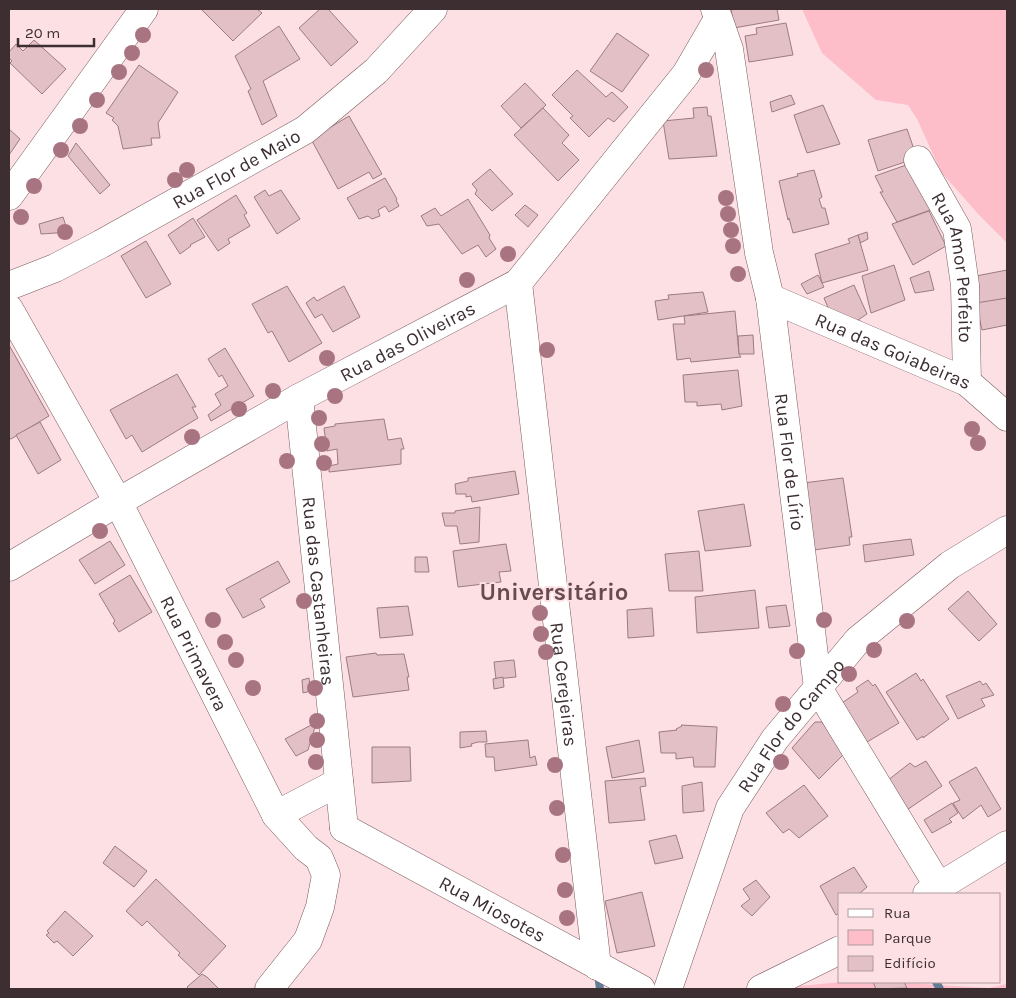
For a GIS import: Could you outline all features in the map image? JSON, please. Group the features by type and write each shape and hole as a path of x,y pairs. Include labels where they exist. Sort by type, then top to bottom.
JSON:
{"street":[{"path":"9,196 144,9"},
{"name":"Rua Flor de Maio","path":"9,286 55,268 305,130 376,71 433,9"},
{"name":"Rua das Oliveiras","path":"9,567 299,398 518,283 686,74 716,14"},
{"name":"Rua Flor de Lírio","path":"716,14 729,49 759,253 770,298 818,688 933,890"},
{"name":"Rua Amor Perfeito","path":"918,160 957,229 965,285 967,382"},
{"name":"Rua Cerejeiras","path":"518,283 597,966"},
{"name":"Rua das Goiabeiras","path":"770,298 967,382 1007,417"},
{"name":"Rua Primavera","path":"9,309 118,502 276,815 306,848 319,858 326,875 320,907 308,940 269,989"},
{"name":"Rua das Castanheiras","path":"299,398 344,828"},
{"name":"Rua Flor do Campo","path":"668,989 730,808 775,739 858,640 950,566 1007,530"},
{"path":"276,815 339,782"},
{"path":"306,848 344,828"},
{"name":"Rua Miosotes","path":"344,828 641,989"},
{"path":"933,890 1007,845"},
{"path":"761,989 838,951"}],"green space":[{"path":"802,9 1007,9 1007,243 941,172 917,119 908,105 876,100 822,53"},
{"path":"838,982 906,983 989,988 1007,984 1007,989 771,989"}],"building":[{"path":"201,9 257,9 262,13 233,41"},
{"path":"320,9 328,9 358,42 331,66 299,28"},
{"path":"731,9 777,9 779,20 734,28"},
{"path":"786,23 793,55 749,62 745,36 757,34 756,28"},
{"path":"279,26 300,59 263,81 277,116 262,125 248,91 251,89 235,56"},
{"path":"617,33 649,55 622,92 590,71"},
{"path":"34,40 66,69 42,94 10,63 12,61 9,58 9,52 16,44 23,51"},
{"path":"139,65 178,92 158,123 160,138 151,138 152,145 123,149 118,126 112,120 114,118 106,113"},
{"path":"577,70 606,97 612,92 628,107 614,122 608,118 589,137 570,118 573,116 552,95"},
{"path":"525,83 546,105 521,128 501,106"},
{"path":"791,95 795,104 772,112 770,102"},
{"path":"823,105 840,144 807,153 794,115"},
{"path":"707,107 708,116 711,116 717,156 669,159 663,121 694,118 693,108"},
{"path":"543,108 569,135 562,143 579,160 558,181 514,135"},
{"path":"349,116 382,174 373,179 369,172 338,189 311,139"},
{"path":"9,129 20,139 9,155"},
{"path":"907,129 917,158 878,171 868,140"},
{"path":"76,143 110,185 100,194 68,156"},
{"path":"909,164 933,209 897,222 880,192 883,192 875,176"},
{"path":"490,169 513,194 492,211 475,194 477,190 472,184"},
{"path":"814,170 822,197 819,199 822,208 825,208 829,224 793,233 779,181"},
{"path":"385,178 399,206 389,212 385,206 378,210 380,216 372,219 368,216 359,219 347,198"},
{"path":"265,190 269,196 281,190 300,219 277,234 254,197"},
{"path":"236,195 247,213 244,215 250,226 228,239 230,243 218,251 197,220"},
{"path":"468,199 490,235 489,238 496,249 486,257 478,245 462,254 439,224 427,226 421,216 435,208 441,216"},
{"path":"525,205 538,215 528,227 515,215"},
{"path":"929,211 946,246 913,265 892,224"},
{"path":"63,217 67,229 56,233 41,234 39,224"},
{"path":"193,218 205,237 190,245 180,254 168,235"},
{"path":"867,232 868,239 860,243 858,235"},
{"path":"858,235 868,270 822,283 815,254 850,243 848,239"},
{"path":"146,241 171,284 146,298 121,256"},
{"path":"894,265 905,300 871,313 862,276"},
{"path":"1007,270 1007,298 979,304 976,276"},
{"path":"929,271 934,290 915,293 910,278"},
{"path":"818,275 824,287 807,294 801,284"},
{"path":"854,285 867,314 858,320 862,322 851,327 832,317 824,298"},
{"path":"287,286 322,343 289,362 272,331 268,333 252,304"},
{"path":"344,286 360,317 333,332 322,314 315,318 306,303 314,297 317,301"},
{"path":"703,292 708,312 658,320 655,301 669,299 668,295"},
{"path":"1007,298 1007,325 982,330 976,303"},
{"path":"735,311 739,354 741,357 691,362 690,358 677,360 673,324 685,324 684,316"},
{"path":"753,335 754,354 739,354 738,336"},
{"path":"9,345 49,416 11,439 9,438"},
{"path":"225,348 254,396 211,421 208,415 221,405 215,394 228,386 222,375 219,377 208,359"},
{"path":"738,370 742,406 722,410 721,404 697,406 697,402 685,402 683,375"},
{"path":"177,374 196,407 192,407 198,418 142,452 132,435 126,439 110,410"},
{"path":"384,419 388,440 401,438 404,449 401,449 401,464 329,472 329,466 338,464 337,449 327,451 324,428 335,426 335,424"},
{"path":"40,422 61,460 38,474 16,435"},
{"path":"515,471 519,494 472,502 471,496 466,497 466,494 456,494 455,484 468,481 468,478"},
{"path":"843,478 852,537 849,537 850,545 814,550 803,483"},
{"path":"744,504 751,546 705,551 698,511"},
{"path":"480,507 479,542 460,544 457,526 445,526 442,513 455,513 455,511"},
{"path":"911,539 914,555 865,562 863,545"},
{"path":"110,541 125,565 95,584 79,560"},
{"path":"506,544 511,571 499,572 501,582 458,587 453,551"},
{"path":"699,551 703,591 669,591 665,554"},
{"path":"415,557 427,557 429,572 415,572"},
{"path":"278,561 290,582 260,599 265,607 243,618 226,589"},
{"path":"130,575 152,612 119,632 113,623 115,621 99,594"},
{"path":"755,590 759,628 697,633 695,597"},
{"path":"968,591 997,624 979,641 948,609"},
{"path":"786,605 790,626 769,628 766,607"},
{"path":"408,606 413,635 380,638 377,608"},
{"path":"652,608 654,636 628,638 627,610"},
{"path":"376,653 377,655 404,654 409,677 407,677 409,690 353,697 346,657"},
{"path":"514,660 516,677 496,679 494,662"},
{"path":"916,673 921,681 923,679 949,719 923,738 923,736 917,740 886,692"},
{"path":"503,677 504,687 494,689 493,679"},
{"path":"309,678 311,691 303,693 302,680"},
{"path":"868,680 873,686 875,684 899,723 862,745 839,705 858,692 856,688"},
{"path":"980,681 983,685 986,683 994,695 981,699 985,706 958,719 946,696"},
{"path":"815,722 822,722 844,754 819,779 792,748"},
{"path":"313,724 315,727 308,750 296,756 285,739"},
{"path":"681,725 717,727 715,767 694,767 693,757 676,759 676,753 661,753 659,732 677,730"},
{"path":"486,731 487,742 478,742 471,744 472,746 460,748 460,732"},
{"path":"528,740 530,758 535,756 537,765 495,771 494,757 486,757 485,744"},
{"path":"639,740 644,772 612,778 606,747"},
{"path":"372,747 410,747 411,781 372,783"},
{"path":"926,761 942,786 901,814 883,784 910,763 915,767"},
{"path":"976,767 1001,809 988,817 981,805 963,819 953,803 960,800 949,782"},
{"path":"645,778 646,786 640,787 645,820 609,823 605,781"},
{"path":"702,782 704,811 683,813 682,786"},
{"path":"804,785 828,816 799,838 789,829 783,833 766,813"},
{"path":"952,803 958,813 949,819 952,822 932,833 924,820"},
{"path":"676,835 683,858 655,864 649,841"},
{"path":"115,846 147,871 134,887 103,863"},
{"path":"854,867 867,887 860,893 838,893 838,914 836,915 820,886"},
{"path":"156,879 226,946 199,975 178,955 180,953 147,921 142,926 126,911"},
{"path":"756,880 770,897 752,916 741,906 750,899 743,889"},
{"path":"642,892 655,946 617,953 605,901"},
{"path":"65,911 93,936 73,956 57,941 54,943 46,935 49,933 47,931"},
{"path":"202,974 219,989 189,989 187,987"},
{"path":"873,983 904,983 907,988 876,989"}],"waterway":[{"path":"598,974 600,989"},
{"path":"937,983 940,989"}],"district":[{"name":"Universitário","path":"554,592"}]}
